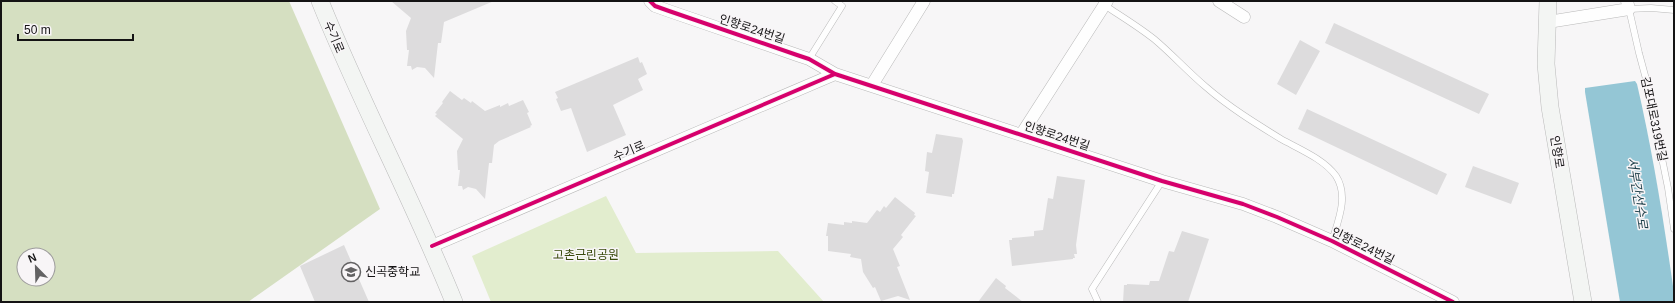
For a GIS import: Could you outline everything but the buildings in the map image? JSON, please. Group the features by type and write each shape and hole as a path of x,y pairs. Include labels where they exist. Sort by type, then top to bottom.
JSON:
{"street":[{"name":"수기로","path":"320,1 359,92 432,246 454,302"},
{"name":"인향로24번길","path":"650,1 655,6 809,60 835,74 1162,181 1242,204 1277,217 1332,241 1453,302"},
{"path":"872,85 924,1"},
{"path":"1219,1 1244,17"},
{"name":"인향로","path":"1548,1 1546,64 1549,101 1584,302"},
{"name":"인향로24번길","path":"1022,135 1105,3"},
{"path":"1548,22 1628,5"},
{"name":"수기로","path":"432,246 835,74"}],"lane":[{"path":"809,60 842,6 835,1"},
{"name":"인향로24번길","path":"1105,3 1156,41 1206,87 1230,106 1317,159 1331,170 1337,178 1342,197 1341,214 1332,241"},
{"path":"1628,5 1674,10"},
{"name":"김포대로319번길","path":"1628,5 1638,53 1646,79 1674,229"},
{"path":"1098,302 1092,289 1162,181"}],"green space":[{"path":"1,1 289,1 380,209 248,302 1,302"},
{"name":"고촌근린공원","path":"606,196 636,253 778,251 824,302 491,302 472,256"}],"water":[{"name":"서부간선수로","path":"1635,81 1643,110 1658,188 1674,293 1674,302 1620,302 1585,88"}],"cycle path":[{"path":"650,1 655,6 809,59 835,74 1162,181 1243,204 1332,241 1453,302"},
{"path":"432,246 835,74"}],"place":[{"name":"신곡중학교","path":"351,272"}]}
